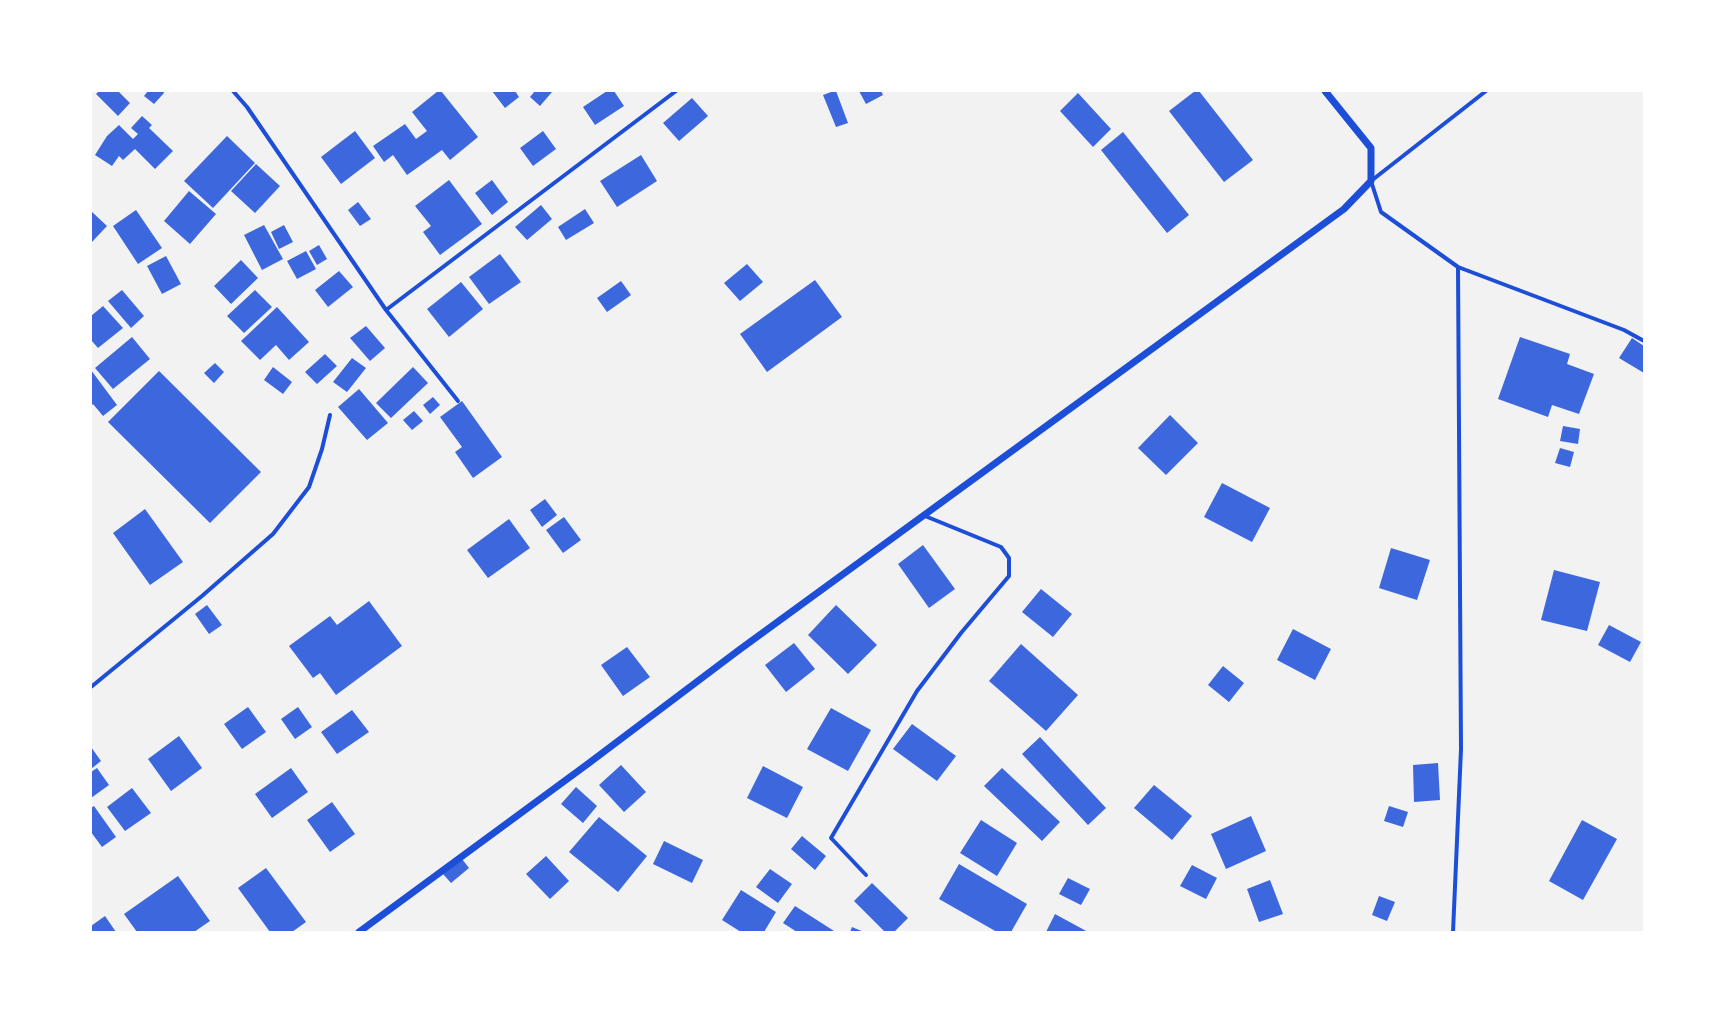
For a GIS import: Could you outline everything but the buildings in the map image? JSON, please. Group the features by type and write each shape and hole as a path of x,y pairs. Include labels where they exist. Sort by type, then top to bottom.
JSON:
{"street":[{"path":"233,91 247,107 386,310 458,401"},
{"path":"386,310 676,91"},
{"path":"1325,91 1371,148 1371,181 1381,212 1458,267 1624,330 1644,341"},
{"path":"359,932 589,763 739,650 1344,210 1371,181 1486,91"},
{"path":"1453,932 1460,749 1458,267"},
{"path":"91,687 202,596 272,534 309,487 322,449 330,415"},
{"path":"866,875 831,838 917,691 961,633 1009,576 1009,558 1001,547 925,516"}]}
